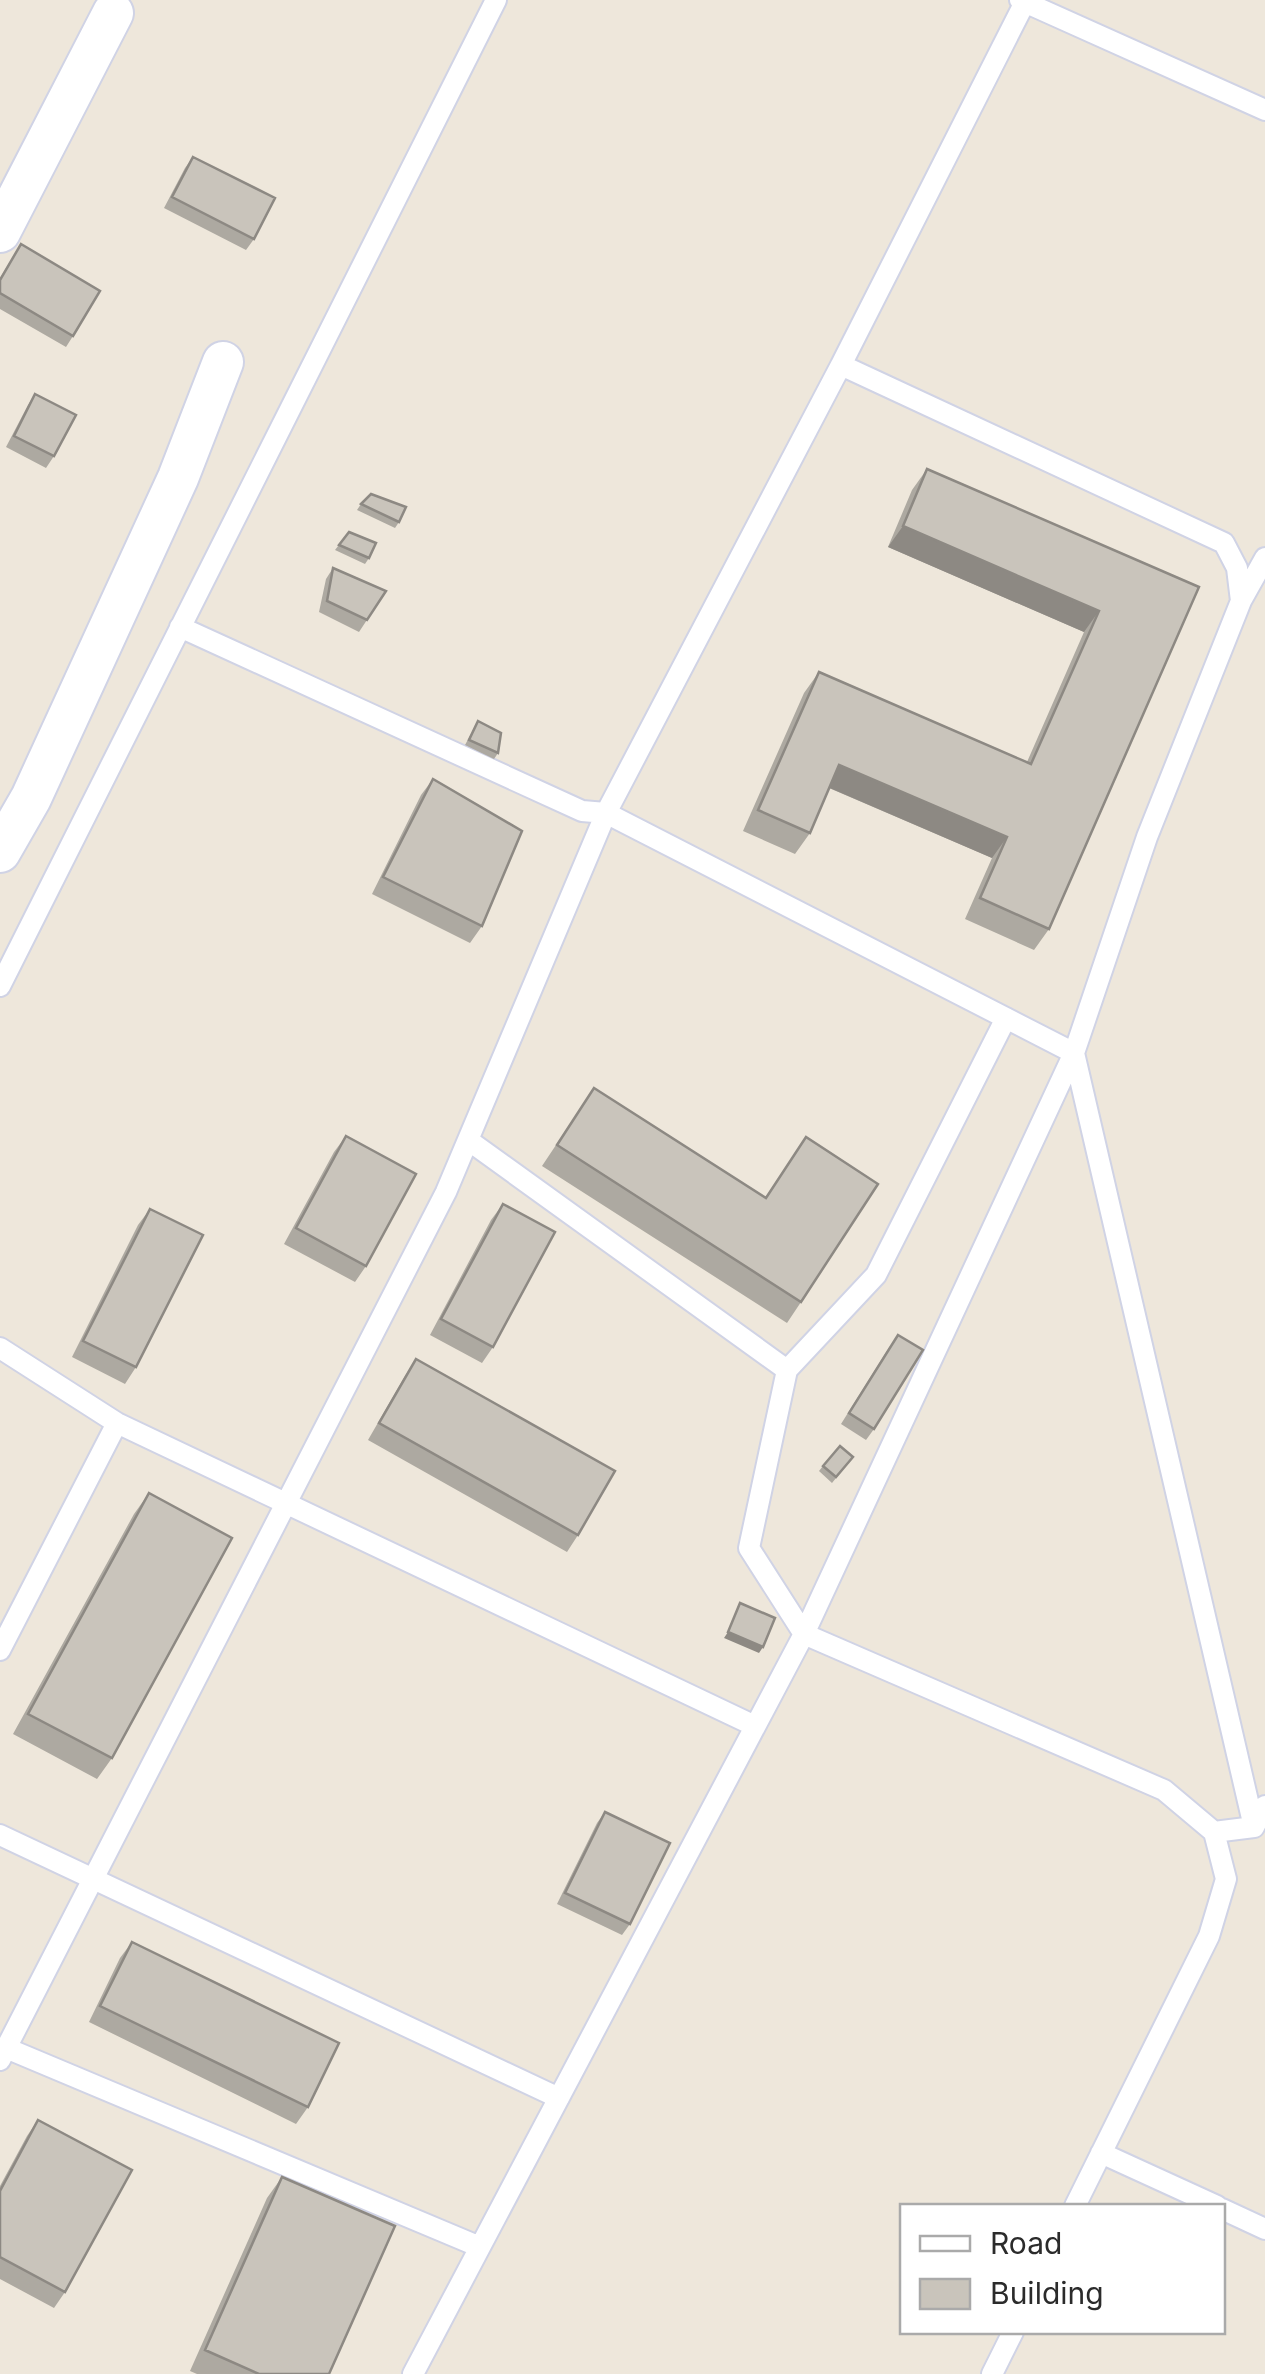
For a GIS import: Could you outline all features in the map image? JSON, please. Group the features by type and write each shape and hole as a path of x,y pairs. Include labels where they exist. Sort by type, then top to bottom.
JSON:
{"street":[{"path":"0,232 113,13"},
{"path":"0,852 31,798 170,496 223,362"}],"lane":[{"path":"0,986 496,0"},
{"path":"480,2248 3,2054 446,1192 606,814 841,366 1024,1 1265,110"},
{"path":"841,366 1224,543 1238,568 1240,602"},
{"path":"413,2374 804,1634 1074,1052 1147,837 1240,602 1265,558"},
{"path":"180,627 582,811 606,814 1074,1052"},
{"path":"1006,1018 876,1274 787,1370 749,1548 804,1634 1164,1790 1214,1832 1226,1879 1209,1936 1076,2204"},
{"path":"1074,1052 1254,1826"},
{"path":"468,1140 787,1370"},
{"path":"0,1348 117,1424 755,1726"},
{"path":"0,1650 117,1424"},
{"path":"1254,1826 1265,1806"},
{"path":"1214,1832 1254,1826"},
{"path":"0,1836 559,2098"},
{"path":"1101,2153 1211,2204"},
{"path":"1225,2210 1265,2228"},
{"path":"992,2374 1012,2334"}],"building":[{"path":"193,157 275,198 254,239 172,197"},
{"path":"21,244 100,291 73,336 0,293 0,280"},
{"path":"35,394 76,415 54,456 14,436"},
{"path":"927,469 1199,587 1049,929 980,898 1007,837 839,765 810,833 758,810 819,672 1031,764 1099,611 903,526"},
{"path":"371,494 406,507 399,522 361,504"},
{"path":"349,532 376,543 369,558 339,545"},
{"path":"333,568 386,591 367,620 327,601"},
{"path":"478,721 501,733 498,753 469,740"},
{"path":"433,779 522,831 482,926 383,877"},
{"path":"594,1088 766,1198 806,1137 878,1184 801,1302 557,1145"},
{"path":"346,1136 416,1174 366,1266 296,1228"},
{"path":"503,1204 555,1232 493,1347 441,1319"},
{"path":"150,1209 203,1235 136,1367 83,1341"},
{"path":"898,1335 923,1350 874,1429 849,1413"},
{"path":"416,1359 615,1471 578,1535 379,1423"},
{"path":"840,1446 853,1457 836,1477 823,1466"},
{"path":"149,1493 232,1538 112,1758 28,1714"},
{"path":"740,1603 775,1618 763,1647 728,1632"},
{"path":"605,1812 670,1843 630,1924 565,1893"},
{"path":"132,1942 339,2043 308,2107 100,2006"},
{"path":"38,2120 132,2170 65,2292 0,2257 0,2191"},
{"path":"282,2177 395,2226 329,2374 259,2374 205,2350"}]}
